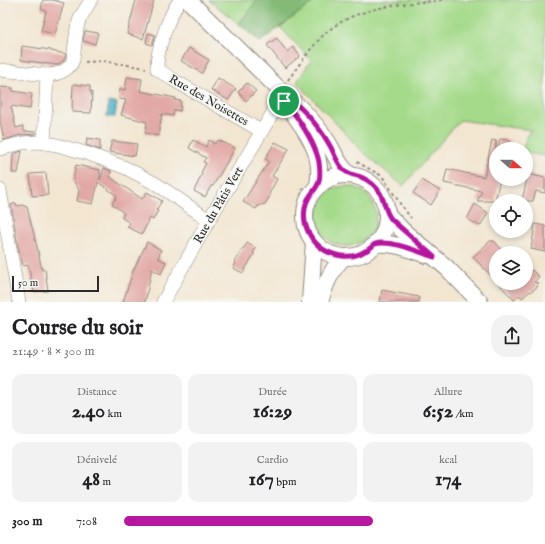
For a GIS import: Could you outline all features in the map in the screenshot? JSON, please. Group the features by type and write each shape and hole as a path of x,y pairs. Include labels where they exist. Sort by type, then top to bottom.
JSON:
{"street":[{"path":"0,70 52,75 64,70 72,63 77,28 80,18 91,0"},
{"name":"Rue des Noisettes","path":"180,0 173,12 160,47 156,61 157,69 172,80 261,130"},
{"path":"188,0 315,124 328,142 343,170 350,175"},
{"path":"44,142 47,75"},
{"path":"280,91 284,101 296,117 314,148 319,161 320,174 311,185 305,213 308,240 310,302"},
{"name":"Rue du Pâtis Vert","path":"163,302 261,130 275,109"},
{"path":"0,149 22,143 44,142 89,154 126,168 158,185 209,220"},
{"path":"308,240 333,255 344,257 355,256 366,251 375,244 386,225 387,214 384,202 379,192 372,184 362,178 350,175 339,175 311,185"},
{"path":"0,190 19,302"},
{"path":"387,214 402,230 447,268 480,302"},
{"path":"375,244 384,243 395,245 434,257"},
{"path":"320,302 324,287 332,270 344,257"}],"path":[{"path":"418,3 421,0"},
{"path":"280,91 310,50 327,32 340,23 354,16 384,7 442,0"},
{"name":"Rue des Noisettes","path":"72,63 103,61 157,69"},
{"path":"308,240 297,209 311,185"}],"green space":[{"path":"209,0 257,0 239,24"},
{"path":"257,0 316,0 260,42 239,24"},
{"path":"316,0 545,0 545,156 533,154 533,142 525,142 530,130 460,120 403,186 361,150 297,82 311,60 280,27"},
{"path":"346,186 363,191 371,199 376,216 371,233 363,241 346,246 329,241 321,233 316,216 321,199 329,191"}],"water":[{"path":"108,102 117,103 115,117 107,117"}],"building":[{"path":"43,0 53,0 64,3 55,34 41,31 46,11 41,9"},
{"path":"136,0 154,0 143,39 127,34"},
{"path":"85,31 98,33 95,44 83,41"},
{"path":"148,33 155,35 152,45 146,43"},
{"path":"277,38 287,52 293,47 300,56 285,68 267,45"},
{"path":"22,46 51,50 66,54 63,61 57,65 21,60"},
{"path":"189,48 209,60 202,73 181,61"},
{"path":"127,77 142,79 140,91 176,98 175,100 181,101 180,111 174,110 173,116 162,114 158,136 145,133 147,122 121,115 126,100 119,99 120,89 125,90"},
{"path":"218,78 236,89 228,100 211,90"},
{"path":"247,83 256,91 246,101 238,92"},
{"path":"73,84 90,86 90,92 92,92 91,113 72,112"},
{"path":"0,87 13,88 13,91 32,94 30,109 11,106 16,128 23,126 24,131 36,132 36,134 20,135 4,140 0,121"},
{"path":"87,138 100,140 100,150 86,145"},
{"path":"500,139 510,140 510,142 499,142"},
{"path":"193,140 206,147 209,140 215,144 218,140 235,148 205,197 194,191 206,163 203,162 206,158 189,148"},
{"path":"112,141 137,144 135,156 109,152"},
{"path":"275,142 289,149 272,176 277,179 269,194 270,196 265,204 258,206 256,209 243,202 269,161 265,159"},
{"path":"22,151 18,173 12,173 13,154"},
{"path":"489,154 489,186 498,186 497,194 489,194 489,201 477,201 482,191 444,183 447,169 484,177"},
{"path":"76,165 100,170 100,180 104,168 111,171 110,177 142,199 147,192 162,201 156,210 158,211 153,220 150,218 142,234 127,227 130,223 122,218 124,213 112,204 117,196 98,182 93,204 77,201 79,190 73,180"},
{"path":"46,173 48,195 32,196 30,174"},
{"path":"533,175 545,178 545,193 536,191 533,201 533,194 524,194 525,186 533,186"},
{"path":"422,180 440,191 431,205 413,193"},
{"path":"16,203 17,206 22,205 27,207 42,270 45,269 48,291 34,292 28,265 23,266 11,205"},
{"path":"475,204 488,213 480,226 467,219"},
{"path":"535,224 545,226 545,252 533,249 533,246 531,246"},
{"path":"490,241 494,241 499,246 489,246 489,274 473,257"},
{"path":"147,242 161,250 158,258 166,262 161,274 152,269 145,302 123,302 133,271"},
{"path":"247,243 256,248 243,273 233,268"},
{"path":"533,271 539,277 534,282 538,283 536,284 538,286 531,292 530,291 522,298 519,295 514,300 505,290 533,290"},
{"path":"382,290 419,297 419,302 380,302"}],"route":[{"path":"281,94 288,96 315,124 328,142 343,170 350,175 362,178 372,184 379,192 384,202 387,214 392,220 434,257 384,243 375,244 366,251 355,256 344,257 333,255 323,250 314,242 305,224 305,213 306,203 311,193 318,185 320,174 319,161 306,132 284,101 281,94"}]}
